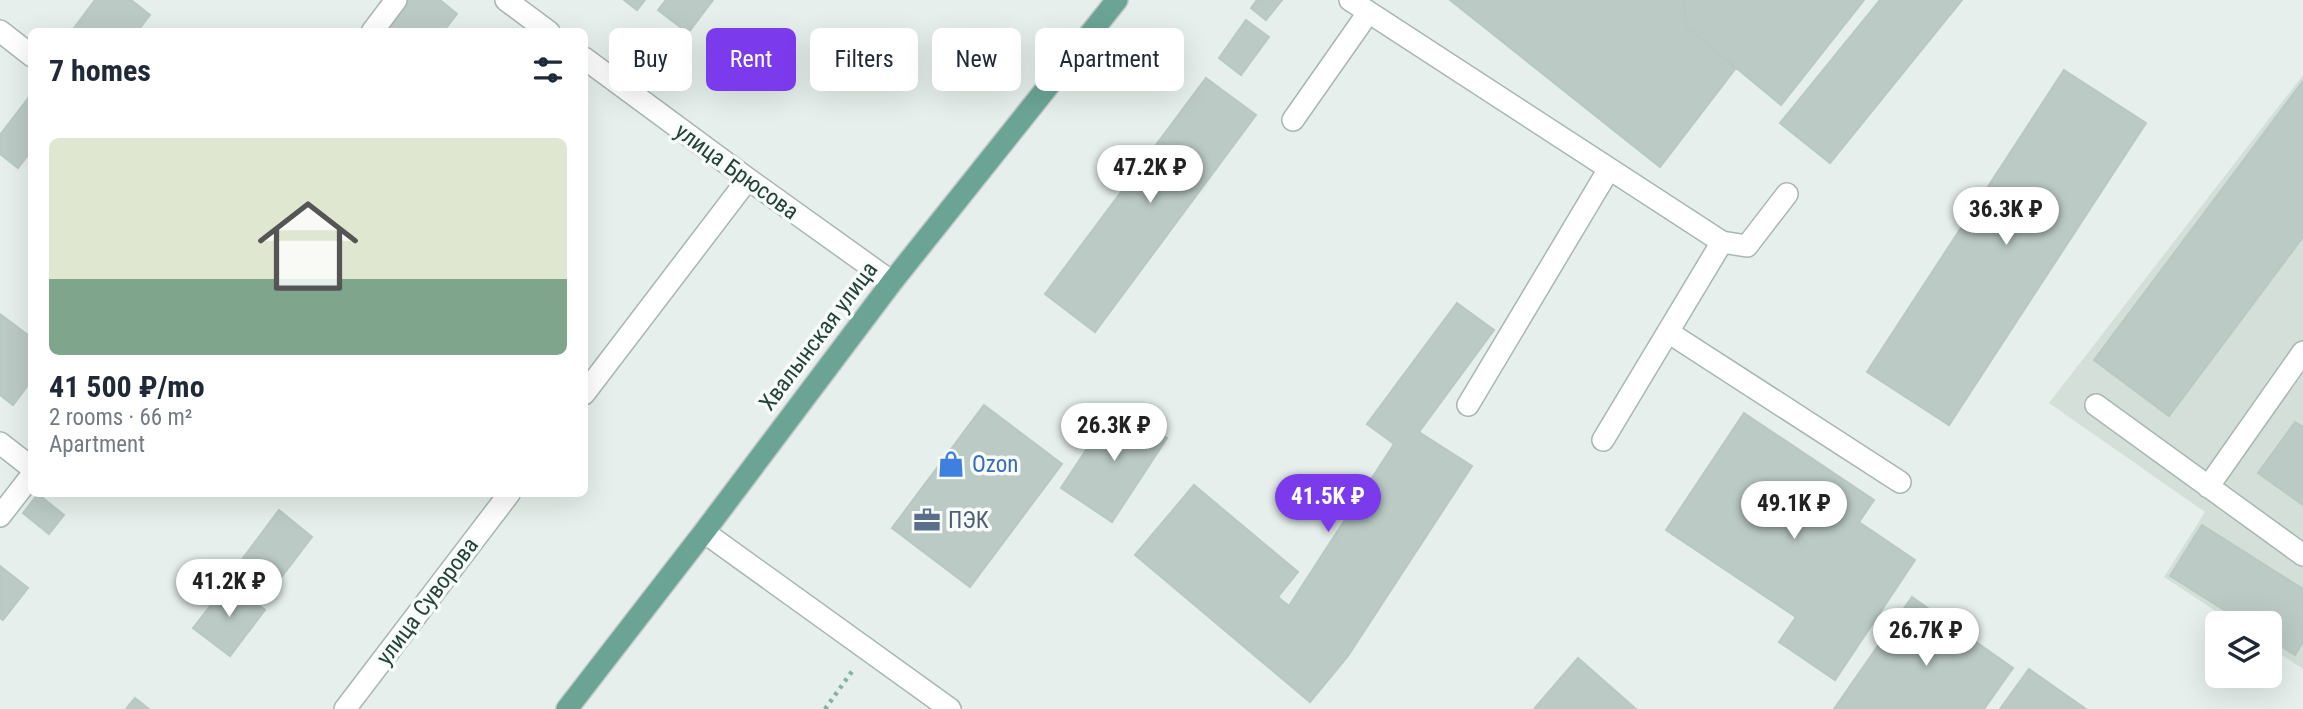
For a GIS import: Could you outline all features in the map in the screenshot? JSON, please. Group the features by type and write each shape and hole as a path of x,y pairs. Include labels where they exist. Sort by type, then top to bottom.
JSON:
{"main road":[{"name":"Хвалынская улица","path":"567,709 892,282 1117,0"}],"street":[{"path":"375,28 396,0"},
{"path":"506,0 544,28"},
{"path":"1350,0 1722,243 1747,246 1787,194"},
{"path":"1293,120 1368,13"},
{"path":"0,31 28,53"},
{"name":"улица Брюсова","path":"588,61 892,282"},
{"path":"1468,405 1609,169"},
{"path":"588,389 748,179"},
{"path":"1603,440 1722,243"},
{"path":"1668,331 1900,482"},
{"path":"2208,486 2303,352"},
{"path":"2096,405 2303,555"},
{"path":"0,443 28,465"},
{"path":"0,516 28,480"},
{"name":"улица Суворова","path":"345,709 507,497"},
{"path":"704,532 950,709"}],"path":[{"path":"825,709 867,650"}],"shaded area":[{"path":"2303,75 2303,669 2282,655 2282,611 2216,611 2164,577 2205,512 2049,403"}],"building":[{"path":"95,0 131,0 150,15 140,28 74,28"},
{"path":"404,0 440,0 457,14 446,28 386,28"},
{"path":"624,0 645,0 637,10"},
{"path":"666,0 713,0 692,28 681,28 658,10"},
{"path":"1257,0 1282,0 1266,20 1251,8"},
{"path":"1450,0 1683,0 1687,27 1736,68 1660,167"},
{"path":"1683,0 1864,0 1781,105 1687,27"},
{"path":"1880,0 1962,0 1830,163 1780,123"},
{"path":"1246,20 1269,37 1241,75 1219,58"},
{"path":"2064,70 2146,123 1949,425 1867,372"},
{"path":"1206,78 1256,115 1095,332 1045,294"},
{"path":"2303,81 2303,237 2169,416 2094,360"},
{"path":"28,98 28,155 18,168 0,154 0,135"},
{"path":"1457,303 1494,330 1419,432 1472,466 1348,656 1310,702 1135,555 1194,485 1298,572 1278,597 1289,606 1394,444 1367,424"},
{"path":"0,314 28,335 28,385 13,405 0,395"},
{"path":"984,405 1062,464 970,587 892,528"},
{"path":"1116,405 1167,438 1112,522 1061,488"},
{"path":"1744,413 1874,500 1859,522 1915,560 1835,680 1779,642 1796,617 1666,530"},
{"path":"2295,422 2303,427 2303,505 2258,473"},
{"path":"36,497 42,497 64,515 49,534 23,513"},
{"path":"279,510 312,537 276,584 243,558"},
{"path":"2202,525 2303,589 2303,642 2295,655 2282,647 2282,611 2226,611 2170,576"},
{"path":"0,566 28,588 3,620 0,618"},
{"path":"229,582 265,610 230,656 193,628"},
{"path":"1912,597 2013,668 1984,709 1834,709"},
{"path":"1578,658 1636,709 1534,709"},
{"path":"2029,669 2086,709 2000,709"},
{"path":"135,698 149,709 126,709"}],"place":[{"name":"Ozon","path":"951,464"},
{"name":"ПЭК","path":"927,520"}]}
